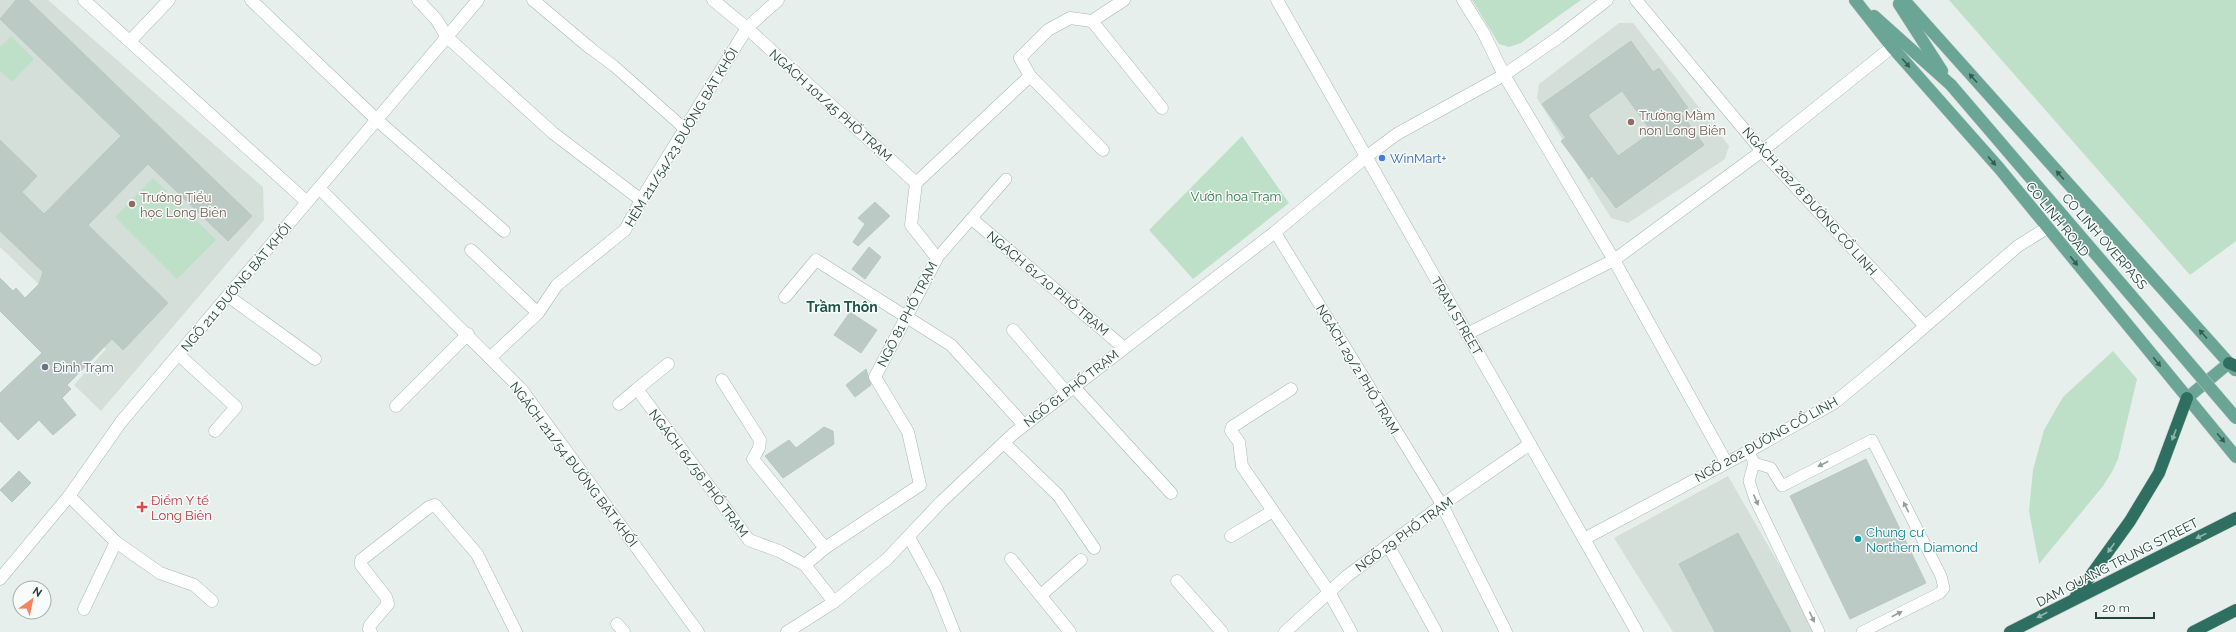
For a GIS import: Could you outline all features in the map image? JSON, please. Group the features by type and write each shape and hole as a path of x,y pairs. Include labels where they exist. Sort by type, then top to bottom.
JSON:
{"highway":[{"path":"2074,599 2130,521 2159,473 2187,398"},
{"name":"DAM QUANG TRUNG STREET","path":"2010,632 2236,518"},
{"path":"2193,632 2236,610"}],"main road":[{"name":"CO LINH ROAD","path":"1856,0 1892,47 1999,168 2236,457"},
{"name":"CO LINH OVERPASS","path":"1856,0 1951,85 2236,418"},
{"name":"CO LINH OVERPASS","path":"1896,0 1951,85"},
{"path":"1904,0 2234,367 2187,398"}],"street":[{"path":"84,0 308,202"},
{"path":"130,41 169,0"},
{"path":"251,0 377,120 504,230"},
{"path":"418,0 436,19 447,37 553,133 641,200"},
{"name":"NGÕ 211 ĐƯỜNG BÁT KHỐI","path":"1,576 69,496 121,422 478,0"},
{"path":"533,0 590,48"},
{"path":"713,0 747,28"},
{"name":"HẺM 211/54/23 ĐƯỜNG BÁT KHỐI","path":"490,358 538,313 557,285 625,230 641,200 747,28 778,0"},
{"path":"1103,150 1030,76 1020,58 1048,30 1070,18 1092,21 1124,0"},
{"name":"TRAM STREET","path":"1277,0 1637,632"},
{"path":"1463,0 1483,32 1504,75 1614,260 1726,462"},
{"name":"NGÕ 61 PHỐ TRẠM","path":"787,632 834,602 887,559 941,502 1024,425 1275,232 1366,157 1397,134 1504,75 1559,37 1607,0"},
{"name":"NGÁCH 202/8 ĐƯỜNG CỔ LINH","path":"1636,0 1762,151 1926,326"},
{"path":"1092,21 1162,108"},
{"name":"NGÁCH 101/45 PHỐ TRẠM","path":"747,28 916,183"},
{"path":"1467,334 1614,260 1762,151 1892,47"},
{"path":"916,183 1030,76"},
{"name":"NGÕ 81 PHỐ TRẠM","path":"805,565 824,548 920,485 908,432 875,377 937,258 911,225 916,183"},
{"name":"NGÁCH 211/54 ĐƯỜNG BÁT KHỐI","path":"319,188 468,334 522,390 698,632"},
{"name":"NGÁCH 61/10 PHỐ TRẠM","path":"972,219 1124,347"},
{"name":"NGÕ 202 ĐƯỜNG CỔ LINH","path":"1584,539 1749,451 1834,403 2018,246 2047,228"},
{"path":"470,250 538,313"},
{"path":"785,296 816,260 951,345 1024,425"},
{"path":"228,296 315,359"},
{"path":"1013,330 1171,493"},
{"path":"396,406 468,334"},
{"path":"178,355 236,407 215,431"},
{"path":"619,404 668,364"},
{"path":"722,380 760,440 759,448 753,459 824,548"},
{"name":"NGÁCH 61/56 PHỐ TRẠM","path":"637,389 748,540 779,551 805,565 834,602"},
{"path":"1290,389 1232,427 1231,431 1239,442 1242,466 1329,592 1351,632"},
{"path":"1004,443 1058,495 1094,548"},
{"name":"NGÕ 29 PHỐ TRẠM","path":"1285,632 1347,576 1442,505 1530,444"},
{"path":"69,496 116,542 160,573 194,585 212,601"},
{"path":"1442,505 1506,632"},
{"path":"371,632 369,630 370,625 379,617 388,604 386,597 361,565 361,560 429,507 438,506 477,554 516,632"},
{"path":"1231,536 1273,511"},
{"path":"909,537 936,587 954,632"},
{"path":"84,609 116,542"},
{"path":"1388,545 1436,632"},
{"path":"1011,558 1070,632"},
{"path":"1041,595 1081,560"},
{"path":"1177,581 1222,632"}],"lane":[{"path":"590,48 614,66 685,129"},
{"path":"937,258 1006,179"},
{"name":"NGÁCH 29/2 PHỐ TRẠM","path":"1275,232 1442,505"},
{"path":"1754,463 1771,468 1782,486 1872,440 1938,570 1944,583 1944,588 1940,593 1862,632"},
{"path":"1749,451 1754,463 1749,481 1753,493 1819,632"}],"shaded area":[{"name":"Trường Tiểu học Long Biên","path":"0,0 48,0 263,187 264,220 101,411 74,385 106,349 0,247"},
{"name":"Trường Mầm non Long Biên","path":"1619,23 1633,23 1729,146 1725,159 1628,223 1611,218 1537,98 1539,84"},
{"path":"1728,476 1818,632 1673,632 1614,538"}],"green space":[{"path":"1472,0 1581,0 1521,43 1509,47 1499,44"},
{"path":"1949,0 2236,0 2236,241 2190,275"},
{"path":"11,36 34,59 12,82 0,71 0,47"},
{"name":"Vườn hoa Trạm","path":"1242,136 1289,203 1193,279 1149,230"},
{"path":"153,178 216,240 177,279 115,217"},
{"path":"2113,351 2137,379 2118,459 2103,486 2039,564 2029,511 2033,470 2044,430 2063,397"}],"building":[{"path":"16,0 28,0 252,216 228,241 148,164 88,225 168,303 123,350 112,339 67,385 71,389 62,398 76,415 53,435 39,420 18,440 0,421 0,393 42,353 0,311 0,278 13,291 16,288 25,298 39,284 43,272 0,231 0,140 37,176 22,192 44,214 121,136 0,19"},
{"path":"1631,41 1653,72 1659,68 1688,108 1681,113 1704,145 1616,208 1592,176 1589,179 1561,141 1566,138 1542,104","holes":["1622,91 1652,132 1618,156 1588,115"]},
{"path":"875,202 890,216 858,246 853,242 865,224 858,218"},
{"path":"869,247 881,257 865,279 852,269"},
{"path":"850,312 877,330 861,353 834,335"},
{"path":"866,369 871,385 855,397 846,385"},
{"path":"824,427 833,431 834,444 783,478 765,456 789,440 796,448"},
{"name":"Chung cư Northern Diamond","path":"1866,459 1926,583 1850,619 1790,496"},
{"path":"19,471 31,483 12,502 0,490"},
{"path":"1738,533 1791,632 1715,632 1679,564"}],"place":[{"name":"Trường Mầm non Long Biên","path":"1631,122"},
{"name":"WinMart+","path":"1382,158"},
{"name":"Trường Tiểu học Long Biên","path":"132,204"},
{"name":"Đình Trạm","path":"45,367"},
{"name":"Điểm Y tế Long Biên","path":"142,507"},
{"name":"Chung cư Northern Diamond","path":"1858,539"}],"district":[{"name":"Trầm Thôn","path":"842,307"}]}
